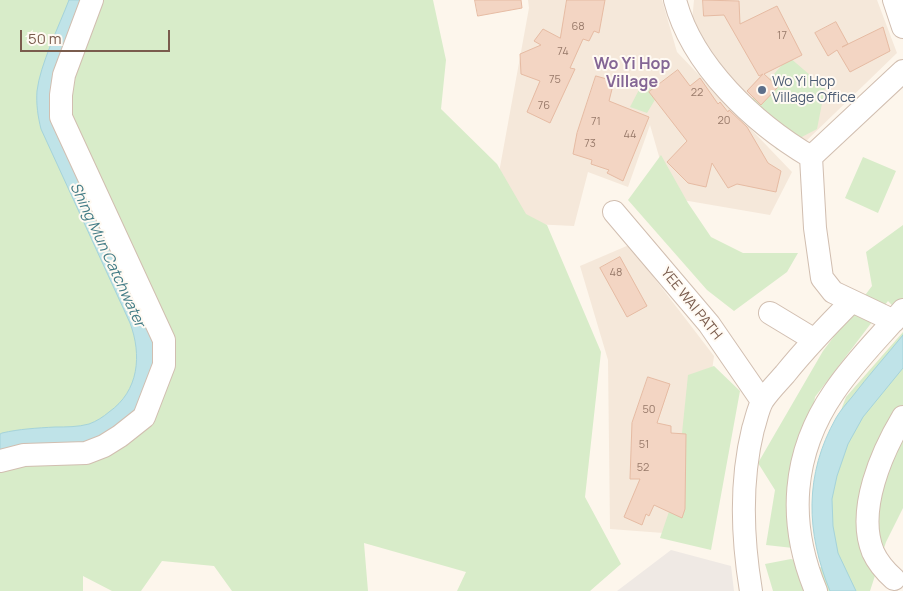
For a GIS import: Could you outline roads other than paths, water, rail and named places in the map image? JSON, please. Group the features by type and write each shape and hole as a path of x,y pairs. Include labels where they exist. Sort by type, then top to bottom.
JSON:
{"street":[{"path":"0,461 24,455 86,453 104,446 144,417 164,365 164,340 61,116 61,95 64,75 92,0"},
{"path":"675,0 687,31 721,82 753,116 791,145 811,157"},
{"path":"894,0 903,27"},
{"path":"811,157 903,71"},
{"path":"811,157 815,228 822,278 833,292 852,301 898,315 835,391 813,427 802,462 797,500 798,519 804,560 816,591"},
{"name":"YEE WAI PATH","path":"614,212 709,324 762,401"},
{"path":"751,591 746,563 743,525 748,449 756,416 762,401 813,340 852,301"},
{"path":"770,313 813,340"},
{"path":"894,579 882,568 873,552 868,533 868,520 872,488 878,468 903,417"}],"water":[{"name":"Shing Mun Catchwater","path":"69,0 87,0 57,82 157,347 145,405 97,443 0,455 0,434 2,433 28,429 81,426 100,419 127,394 132,383 137,360 134,335 130,323 41,129 39,120 37,91 39,81"},
{"path":"903,335 903,368 863,417 848,444 837,476 832,499 833,526 838,553 856,591 830,591 816,547 813,525 812,504 818,461 839,413"}],"place":[{"name":"Wo Yi Hop Village Office","path":"762,90"}],"district":[{"name":"Wo Yi Hop Village","path":"632,74"}]}
